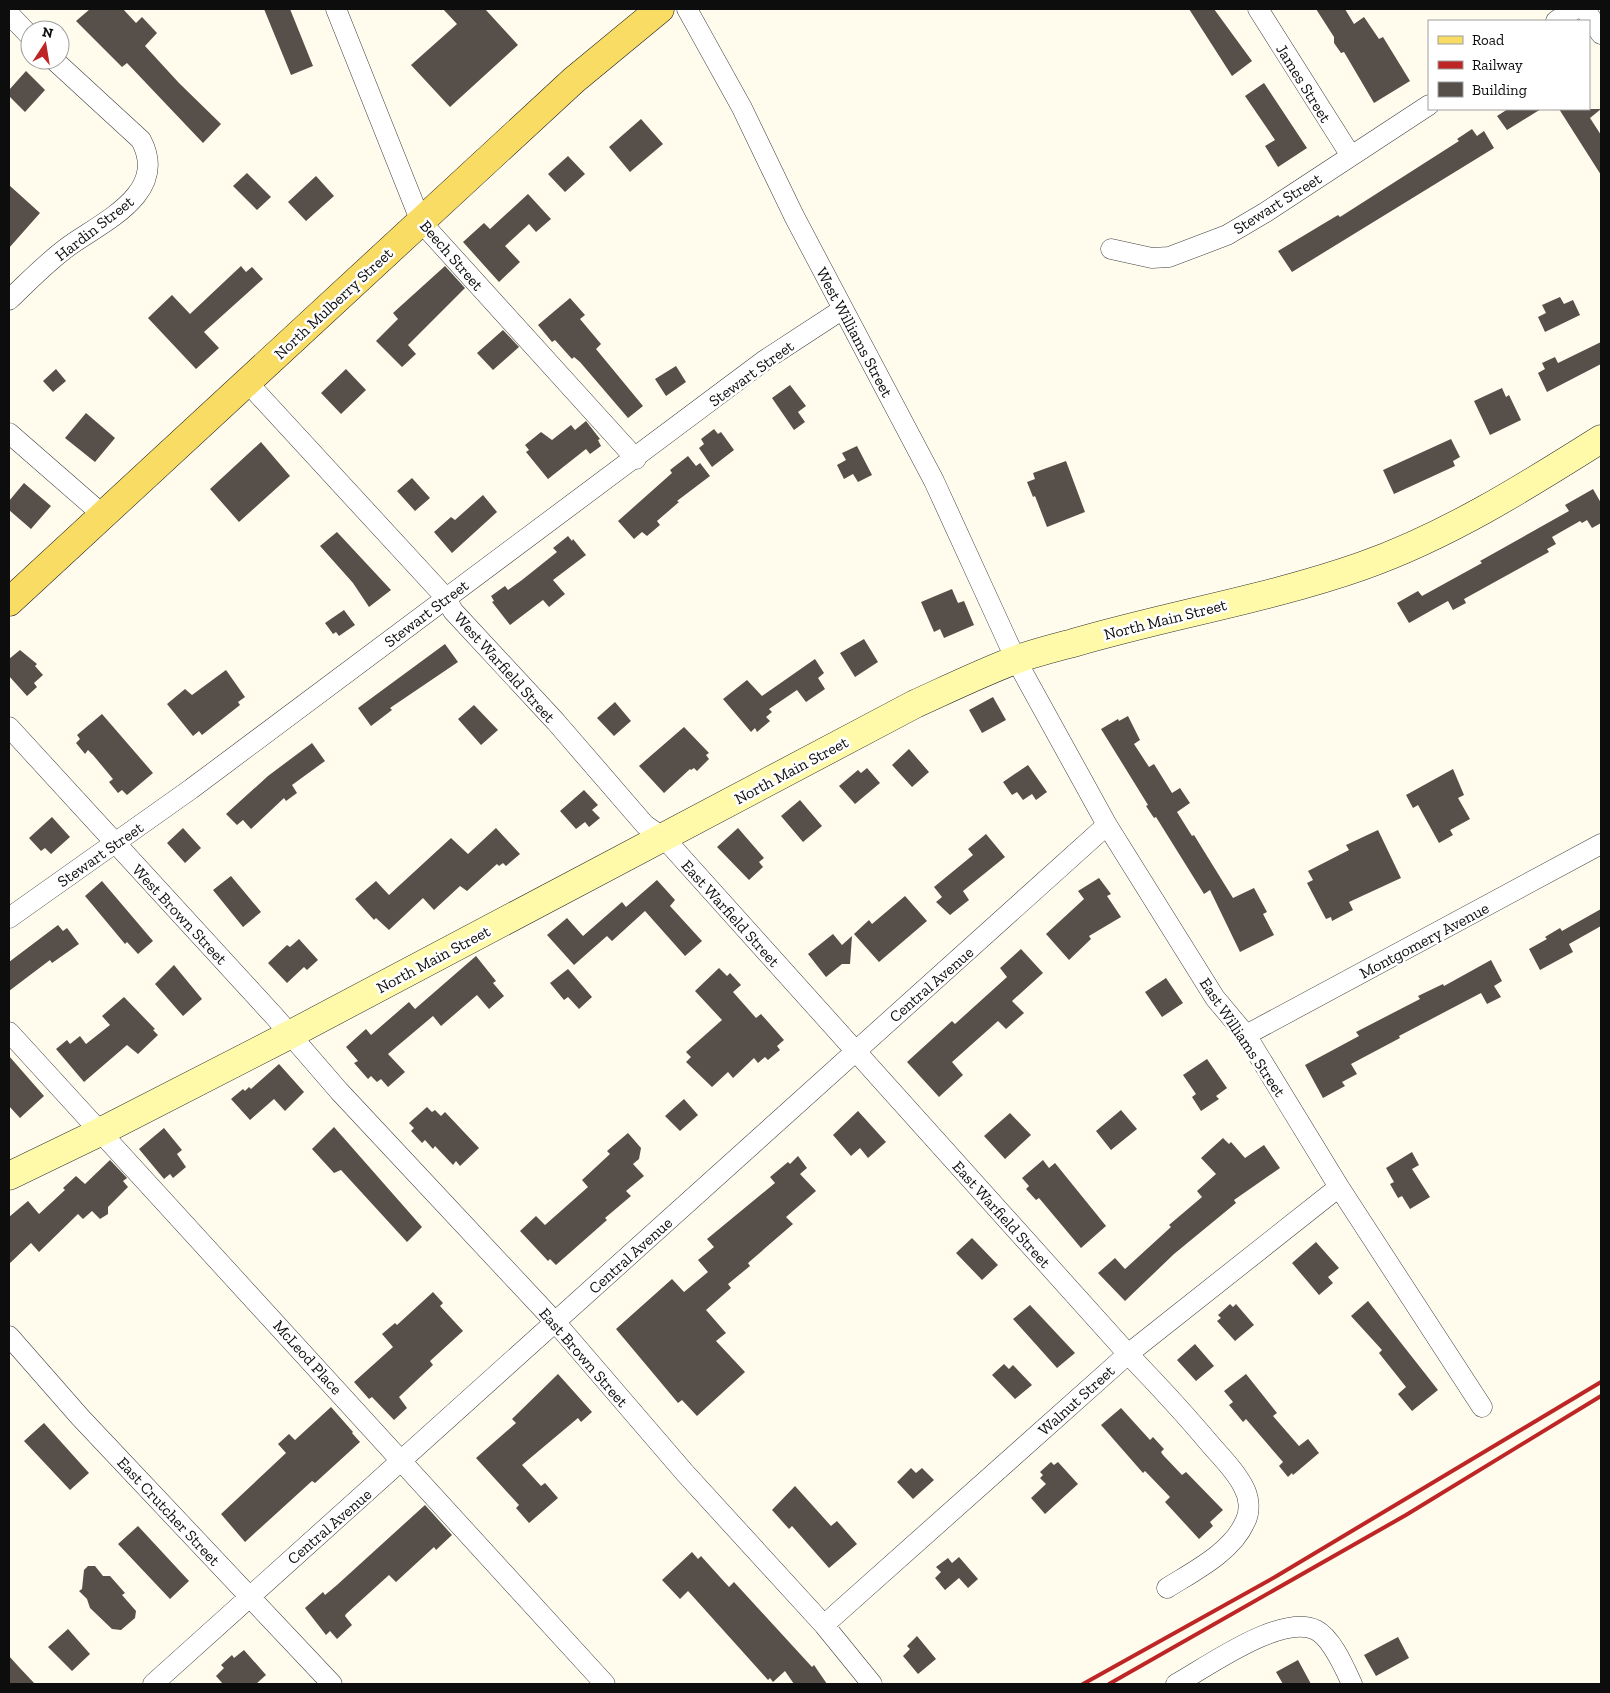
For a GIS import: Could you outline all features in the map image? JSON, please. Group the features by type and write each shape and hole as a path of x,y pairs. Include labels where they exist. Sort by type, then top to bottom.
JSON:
{"main road":[{"name":"North Mulberry Street","path":"9,602 574,80 660,9"}],"street":[{"name":"Beech Street","path":"336,9 421,222 636,459"},
{"name":"West Williams Street","path":"686,9 742,108 843,309 934,481 1016,660"},
{"name":"James Street","path":"1258,9 1351,156"},
{"path":"1558,20 1575,9"},
{"path":"1585,9 1601,34"},
{"path":"9,14 20,26"},
{"name":"Hardin Street","path":"9,300 67,248 134,201 144,182 148,168 148,154 141,140 65,70"},
{"name":"Stewart Street","path":"1111,249 1152,258 1187,251 1226,234 1266,212 1428,106"},
{"name":"Stewart Street","path":"9,918 199,783 446,598 636,459 765,360 843,309"},
{"name":"West Warfield Street","path":"247,382 446,598 453,611 556,722 645,825 664,838"},
{"path":"9,433 103,515"},
{"name":"North Main Street","path":"9,1176 100,1132 291,1034 915,704 1016,660 1114,631 1259,596 1378,560 1432,537 1506,497 1601,439"},
{"name":"East Williams Street","path":"1016,660 1107,825 1215,998 1246,1035 1339,1187 1482,1407"},
{"name":"West Brown Street","path":"9,727 291,1034"},
{"name":"Central Avenue","path":"153,1684 249,1596 403,1461 1107,825"},
{"name":"East Warfield Street","path":"664,838 1128,1354 1179,1407 1244,1486 1248,1498 1249,1511 1246,1522 1235,1539 1212,1558 1167,1588"},
{"name":"Montgomery Avenue","path":"1246,1035 1601,844"},
{"name":"McLeod Place","path":"9,1032 605,1684"},
{"name":"East Brown Street","path":"291,1034 339,1091 556,1323 685,1474 824,1626 872,1684"},
{"name":"Walnut Street","path":"824,1626 1128,1354 1339,1187"},
{"name":"East Crutcher Street","path":"9,1336 80,1417 332,1684"},
{"path":"1176,1684 1245,1645 1272,1633 1302,1627 1316,1630 1324,1636 1336,1653 1352,1684"}],"building":[{"path":"90,9 123,9 136,23 142,17 157,33 145,46 221,124 203,143 127,63 122,67 76,21"},
{"path":"264,9 290,9 313,66 291,75"},
{"path":"443,9 485,9 518,45 450,107 411,65 457,24"},
{"path":"1189,9 1214,9 1252,61 1232,76"},
{"path":"1316,9 1345,9 1354,24 1364,17 1379,39 1383,37 1410,81 1374,103 1344,52 1341,53 1334,43 1334,37"},
{"path":"26,71 45,90 25,112 9,96 9,90"},
{"path":"1264,83 1307,148 1278,167 1265,146 1275,140 1245,96"},
{"path":"1601,109 1590,118 1601,135 1601,175 1560,110"},
{"path":"1506,110 1539,110 1507,130 1497,116"},
{"path":"641,119 663,144 630,172 609,147"},
{"path":"1472,129 1477,136 1484,131 1494,148 1292,272 1278,251 1338,215 1340,217 1459,141 1457,139"},
{"path":"568,156 585,174 565,192 548,174"},
{"path":"247,173 271,197 257,210 233,186"},
{"path":"316,176 334,196 306,221 288,202"},
{"path":"9,185 40,213 9,248"},
{"path":"528,194 551,219 536,232 529,224 505,246 520,262 499,282 463,242 484,223 490,229"},
{"path":"241,266 246,272 252,267 263,279 204,332 219,348 196,369 148,318 172,295 190,314"},
{"path":"445,266 465,288 408,345 416,354 402,367 376,341 398,319 393,313"},
{"path":"1560,297 1564,304 1573,300 1580,315 1545,332 1538,317 1546,313 1542,305"},
{"path":"570,298 585,315 580,319 601,344 596,349 643,406 628,418 580,362 574,357 572,359 555,340 552,342 538,325"},
{"path":"503,330 519,347 493,370 477,353"},
{"path":"1601,342 1601,364 1547,392 1538,373 1545,369 1542,363 1555,357 1558,363"},
{"path":"676,366 686,382 666,396 655,379"},
{"path":"56,369 66,381 53,392 43,381"},
{"path":"346,369 366,390 341,414 321,393"},
{"path":"790,385 806,406 798,412 805,422 794,430 772,398"},
{"path":"1502,388 1506,397 1509,395 1521,420 1490,435 1474,401"},
{"path":"86,413 115,438 95,462 65,438"},
{"path":"586,421 600,439 598,440 601,446 590,454 586,449 548,479 526,452 529,450 525,445 541,432 552,440 571,425 575,430"},
{"path":"714,429 718,434 721,432 734,450 712,467 699,448 704,444 701,439"},
{"path":"1451,439 1460,457 1453,461 1455,466 1394,494 1383,470"},
{"path":"261,442 290,476 239,522 210,489"},
{"path":"857,446 872,475 858,482 853,474 844,479 837,465 846,460 842,453"},
{"path":"688,456 696,466 700,463 710,476 677,501 679,502 657,521 660,525 647,536 642,532 634,539 618,521 672,473 670,470"},
{"path":"1066,461 1085,512 1047,527 1035,496 1033,497 1027,482 1035,479 1033,473"},
{"path":"412,478 430,498 415,511 397,491"},
{"path":"24,483 51,506 31,529 9,510 9,501"},
{"path":"1593,489 1601,503 1601,523 1592,528 1587,520 1582,523 1580,521 1552,537 1556,544 1547,549 1549,552 1464,599 1466,603 1453,610 1448,601 1409,623 1397,603 1418,591 1422,596 1482,563 1480,561 1569,511 1565,505"},
{"path":"483,495 497,512 452,553 434,532 451,517 455,520"},
{"path":"337,532 391,590 369,607 353,583 320,546"},
{"path":"568,536 572,541 573,539 586,555 553,580 565,594 549,607 543,600 510,625 492,602 494,601 491,596 505,586 508,590 522,580 557,552 553,548"},
{"path":"952,589 958,603 964,601 974,625 944,638 940,629 934,632 921,602"},
{"path":"344,610 355,625 339,636 336,632 333,634 325,623"},
{"path":"864,639 878,662 855,677 840,653"},
{"path":"445,644 458,662 390,708 392,710 371,726 358,708"},
{"path":"20,650 37,664 35,666 43,675 34,683 37,687 27,696 9,676 9,659"},
{"path":"815,659 824,673 818,678 825,689 806,702 797,690 769,709 772,712 766,717 770,721 757,732 755,728 751,732 723,699 747,680 762,696"},
{"path":"226,670 245,697 238,702 240,705 202,735 199,731 193,736 167,704 185,689 192,695"},
{"path":"993,697 1006,720 982,733 969,710"},
{"path":"615,702 631,721 614,736 597,718"},
{"path":"474,705 498,730 481,745 458,719"},
{"path":"102,714 153,773 127,795 122,790 118,793 109,782 113,779 93,755 88,750 85,754 76,743 80,739 77,735"},
{"path":"1128,716 1140,740 1134,744 1149,767 1154,764 1172,793 1180,788 1190,803 1177,812 1192,836 1194,835 1233,898 1254,888 1267,912 1263,914 1274,935 1240,952 1210,890 1204,894 1156,817 1154,818 1146,806 1148,805 1101,729 1118,719 1119,721"},
{"path":"684,727 709,753 706,755 709,759 697,771 694,768 690,769 664,793 639,766"},
{"path":"312,743 325,761 292,785 297,793 286,801 284,798 251,829 243,820 237,825 226,814 268,776"},
{"path":"909,749 929,772 912,787 892,765"},
{"path":"1028,765 1047,792 1036,800 1032,794 1023,800 1017,792 1012,795 1003,782"},
{"path":"867,768 880,783 855,804 839,786 858,770 861,773"},
{"path":"1453,769 1464,795 1458,798 1470,819 1450,830 1453,835 1439,843 1418,805 1413,808 1406,795"},
{"path":"584,790 598,805 592,810 600,818 589,827 585,822 576,829 560,811"},
{"path":"800,800 822,826 803,842 781,816"},
{"path":"52,817 70,837 51,854 45,848 41,851 29,838"},
{"path":"183,828 201,848 185,863 167,843"},
{"path":"496,828 520,854 506,866 503,863 499,866 497,864 467,891 460,886 434,910 423,898 389,930 376,918 374,920 355,899 376,881 389,895 451,838 468,854"},
{"path":"738,828 764,858 759,862 763,867 749,880 717,847"},
{"path":"1378,830 1401,878 1349,902 1353,910 1332,921 1331,917 1326,919 1307,883 1313,880 1308,871 1349,850 1346,845"},
{"path":"986,834 1005,857 963,891 969,900 950,915 936,902 942,897 934,887 973,855 968,849"},
{"path":"231,876 261,912 243,927 213,890"},
{"path":"1099,878 1111,894 1107,896 1121,917 1089,936 1091,939 1069,960 1046,934 1084,899 1078,891"},
{"path":"657,880 675,900 670,906 702,941 685,956 645,911 612,941 607,936 574,965 547,935 567,918 583,936 622,902 626,907"},
{"path":"102,881 153,941 138,954 127,942 125,944 85,896"},
{"path":"905,896 927,921 879,962 854,934 869,920 872,924"},
{"path":"1601,909 1601,926 1569,944 1573,952 1540,970 1529,949 1547,939 1545,937 1560,928 1562,931"},
{"path":"58,925 63,931 67,928 79,944 52,963 50,960 9,991 9,962"},
{"path":"833,934 842,945 852,936 850,964 842,964 826,977 808,954"},
{"path":"299,939 318,960 307,970 304,967 287,983 268,963 287,945 290,947"},
{"path":"1021,949 1043,973 1012,1001 1024,1013 1006,1029 998,1021 952,1062 963,1075 939,1097 907,1062 952,1021 955,1024 1007,977 1000,968"},
{"path":"476,956 496,981 493,983 504,996 489,1009 477,995 441,1026 433,1016 388,1054 405,1072 388,1087 381,1079 377,1082 371,1076 368,1079 354,1063 358,1061 346,1047 366,1029 371,1035 409,1002 415,1009"},
{"path":"1491,960 1502,981 1494,986 1501,997 1487,1004 1481,993 1399,1036 1400,1038 1351,1064 1357,1074 1342,1082 1345,1086 1323,1098 1305,1065 1359,1036 1356,1032 1420,999 1418,996 1443,984 1444,986"},
{"path":"174,965 202,999 183,1016 155,984"},
{"path":"719,968 727,976 730,973 741,985 733,992 756,1018 761,1014 784,1040 777,1046 780,1050 768,1060 765,1057 758,1063 754,1058 733,1078 728,1072 712,1087 686,1062 691,1057 686,1052 722,1020 695,991"},
{"path":"568,969 592,997 579,1009 568,997 564,1000 550,983"},
{"path":"1166,978 1183,1003 1162,1017 1145,992"},
{"path":"124,997 155,1029 153,1030 158,1035 138,1054 127,1045 84,1082 56,1049 67,1040 70,1044 80,1036 86,1044 110,1025 102,1016"},
{"path":"9,1056 44,1096 20,1118 9,1106"},
{"path":"1207,1059 1227,1088 1216,1096 1219,1099 1201,1111 1192,1097 1196,1094 1183,1075"},
{"path":"279,1064 304,1092 285,1111 274,1099 250,1120 231,1099 243,1089 245,1091 249,1087 251,1089"},
{"path":"684,1099 698,1115 680,1131 665,1116"},
{"path":"427,1107 432,1112 435,1110 441,1116 445,1112 479,1148 460,1166 456,1161 453,1165 435,1146 433,1149 425,1140 422,1143 411,1131 414,1128 409,1123"},
{"path":"1121,1110 1137,1129 1111,1150 1096,1131"},
{"path":"858,1111 886,1142 868,1158 860,1148 851,1156 833,1135"},
{"path":"1010,1113 1031,1135 1005,1159 984,1136"},
{"path":"334,1127 422,1227 407,1242 341,1170 334,1173 312,1149"},
{"path":"164,1128 182,1150 177,1154 186,1167 173,1178 170,1174 164,1179 139,1149"},
{"path":"628,1133 641,1148 639,1159 633,1164 644,1176 626,1191 631,1196 605,1218 607,1220 556,1265 550,1259 548,1261 520,1231 536,1216 545,1225 588,1187 582,1180 610,1154 607,1151"},
{"path":"1223,1138 1229,1144 1231,1142 1245,1158 1264,1145 1280,1168 1234,1200 1236,1203 1174,1254 1125,1301 1098,1273 1115,1258 1125,1269 1171,1227 1169,1225 1202,1197 1197,1191 1216,1174 1201,1158"},
{"path":"1412,1152 1419,1165 1412,1169 1430,1197 1410,1209 1402,1196 1398,1198 1390,1184 1394,1182 1386,1168"},
{"path":"798,1156 807,1168 800,1174 816,1191 786,1217 793,1224 748,1263 750,1266 728,1284 731,1288 706,1310 726,1333 716,1341 745,1372 697,1416 682,1400 678,1403 616,1329 672,1279 684,1292 708,1272 698,1260 714,1247 707,1239 775,1183 770,1177 788,1162 790,1164"},
{"path":"110,1160 127,1178 123,1181 128,1187 108,1207 108,1214 100,1219 92,1211 83,1219 78,1214 39,1252 31,1243 9,1264 9,1217 28,1201 39,1214 65,1190 63,1188 76,1176 85,1184"},
{"path":"1043,1160 1049,1168 1055,1163 1106,1226 1081,1248 1039,1198 1036,1200 1026,1189 1029,1186 1022,1178"},
{"path":"972,1238 998,1265 982,1280 956,1253"},
{"path":"1316,1242 1339,1268 1328,1277 1333,1283 1319,1295 1292,1263"},
{"path":"433,1292 443,1303 440,1306 463,1331 430,1361 433,1365 399,1397 407,1408 394,1420 372,1397 369,1399 354,1382 393,1347 382,1334 395,1323 397,1325"},
{"path":"1368,1301 1438,1390 1412,1411 1398,1394 1406,1387 1379,1353 1382,1350 1351,1316"},
{"path":"1230,1304 1233,1307 1236,1304 1254,1325 1235,1341 1217,1321 1221,1318 1218,1315"},
{"path":"1030,1305 1075,1353 1057,1368 1013,1319"},
{"path":"1195,1344 1214,1366 1196,1381 1177,1360"},
{"path":"1004,1364 1009,1369 1013,1365 1032,1385 1015,1399 992,1375"},
{"path":"558,1374 592,1412 581,1422 578,1418 522,1465 541,1486 545,1483 558,1498 529,1523 516,1508 519,1505 476,1458 516,1423 512,1419"},
{"path":"1246,1374 1277,1413 1273,1416 1299,1446 1308,1439 1319,1453 1293,1475 1292,1473 1288,1477 1279,1466 1283,1462 1246,1419 1243,1422 1229,1405 1233,1402 1224,1391"},
{"path":"331,1407 360,1442 315,1483 312,1481 245,1542 221,1514 286,1453 278,1444 289,1434 295,1440"},
{"path":"1121,1408 1150,1440 1153,1437 1164,1449 1161,1452 1163,1455 1182,1475 1186,1472 1223,1510 1210,1522 1213,1526 1199,1539 1165,1502 1170,1497 1145,1471 1143,1473 1101,1425"},
{"path":"44,1423 89,1473 70,1490 24,1441"},
{"path":"1051,1462 1054,1465 1058,1462 1078,1484 1045,1514 1031,1498 1046,1484 1040,1478 1043,1475 1040,1472"},
{"path":"911,1468 916,1473 922,1468 934,1480 913,1499 897,1482"},
{"path":"795,1486 831,1526 837,1521 857,1544 829,1568 792,1526 789,1529 772,1510"},
{"path":"425,1505 452,1535 436,1550 434,1547 396,1582 389,1575 346,1614 345,1616 352,1625 337,1639 330,1631 326,1635 305,1608 323,1592 325,1595 337,1585"},
{"path":"138,1526 189,1581 170,1599 118,1544"},
{"path":"692,1552 698,1559 701,1556 729,1587 734,1582 812,1667 814,1665 827,1684 794,1684 785,1671 773,1682 770,1678 768,1680 688,1591 680,1599 662,1580"},
{"path":"959,1557 978,1579 968,1588 959,1578 945,1590 935,1578 941,1572 936,1567 948,1558 952,1563"},
{"path":"88,1566 95,1566 103,1576 110,1576 125,1593 122,1595 136,1611 135,1618 121,1630 112,1629 90,1608 87,1599 79,1591 82,1589 84,1570"},
{"path":"68,1629 90,1654 72,1671 48,1647"},
{"path":"917,1636 936,1659 918,1674 903,1656 910,1649 907,1646"},
{"path":"1398,1637 1409,1658 1376,1676 1364,1655"},
{"path":"244,1650 266,1675 256,1684 223,1684 216,1676 224,1668 221,1665 232,1655 234,1658"},
{"path":"9,1656 18,1666 35,1684 9,1684"},
{"path":"1298,1660 1311,1684 1283,1684 1276,1672"}],"railway":[{"path":"1083,1684 1275,1577 1601,1382"},
{"path":"1109,1684 1406,1515 1601,1396"}]}
